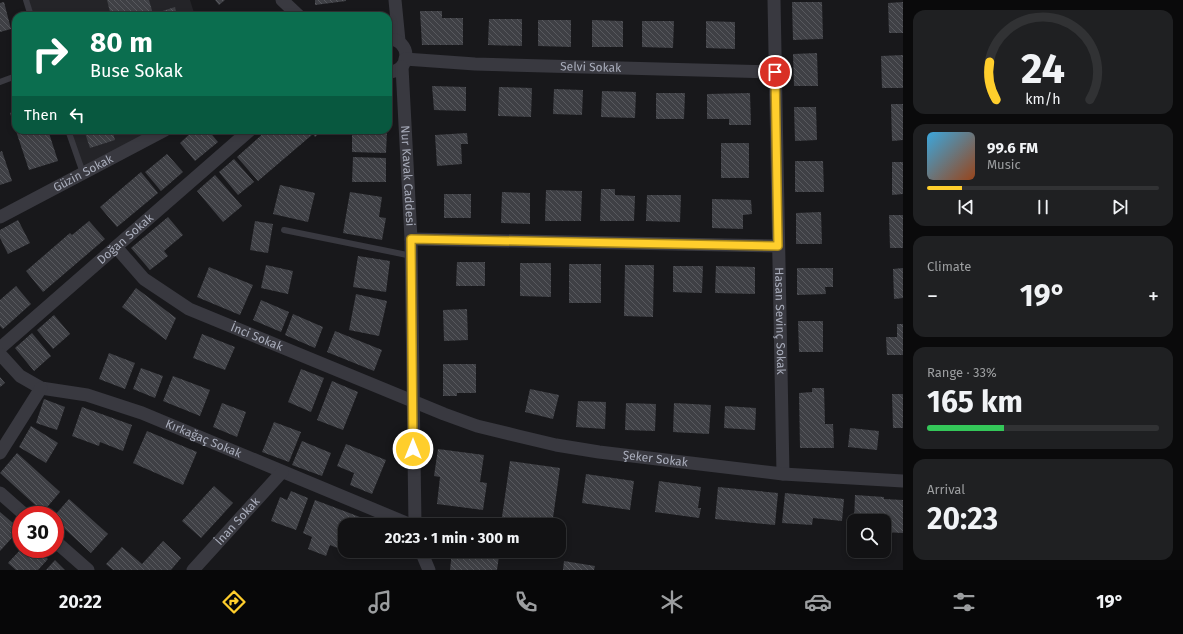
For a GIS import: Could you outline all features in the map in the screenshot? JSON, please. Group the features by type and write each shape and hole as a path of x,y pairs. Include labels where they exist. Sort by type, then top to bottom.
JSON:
{"street":[{"path":"282,0 295,12"},
{"path":"393,40 395,0"},
{"name":"Hasan Sevinç Sokak","path":"774,0 782,474"},
{"name":"Nur Kavak Caddesi","path":"393,40 406,51 404,63 412,256 415,518"},
{"path":"392,71 404,63"},
{"name":"Selvi Sokak","path":"404,63 775,72"},
{"name":"Güzin Sokak","path":"0,217 158,134"},
{"name":"Doğan Sokak","path":"0,348 245,134"},
{"path":"411,239 778,246"},
{"name":"İnci Sokak","path":"116,247 144,279 189,309 413,402"},
{"name":"Kırkağaç Sokak","path":"0,354 20,376 40,388 87,395 142,413 395,518"},
{"path":"0,453 40,388"},
{"name":"Şeker Sokak","path":"413,402 477,426 556,445 598,452 782,474 903,481"},
{"name":"İnan Sokak","path":"193,570 282,472"},
{"path":"0,493 15,506"},
{"path":"64,549 88,570"},
{"path":"424,558 429,570"}],"lane":[{"path":"26,0 30,12"},
{"path":"0,82 12,78"},
{"path":"69,134 84,173"},
{"path":"284,230 412,256"}],"shaded area":[{"path":"26,0 190,0 194,12 30,12"},
{"path":"69,134 157,134 83,173"}],"building":[{"path":"107,0 149,0 152,12 110,12"},
{"path":"215,0 225,0 219,5"},
{"path":"315,0 346,0 346,1 315,5"},
{"path":"4,2 11,29 0,32 0,3"},
{"path":"792,2 822,2 823,39 793,40"},
{"path":"903,2 903,33 889,33 888,3"},
{"path":"175,7 176,12 159,12"},
{"path":"420,11 442,11 442,18 463,18 463,45 422,45"},
{"path":"489,19 522,19 522,46 488,45"},
{"path":"538,20 571,20 571,47 538,46"},
{"path":"592,20 623,21 623,47 592,47"},
{"path":"642,21 674,21 673,48 642,47"},
{"path":"706,21 735,22 735,49 706,48"},
{"path":"817,53 818,86 794,86 793,54"},
{"path":"903,55 903,88 882,88 881,56"},
{"path":"432,86 466,87 466,111 434,110"},
{"path":"499,87 532,88 531,117 498,116"},
{"path":"554,89 583,90 582,115 553,114"},
{"path":"602,91 636,92 635,118 601,117"},
{"path":"656,93 685,93 684,119 656,119"},
{"path":"750,93 751,125 729,125 729,119 707,119 707,94"},
{"path":"891,104 903,104 903,140 892,141"},
{"path":"794,107 816,107 817,140 795,141"},
{"path":"467,133 468,144 461,144 462,164 437,166 435,135"},
{"path":"17,134 49,134 58,161 29,170"},
{"path":"85,134 113,134 115,140 90,148"},
{"path":"190,134 211,134 218,142 195,161 180,143"},
{"path":"263,134 313,134 258,181 237,157"},
{"path":"352,134 387,134 386,153 352,152"},
{"path":"721,143 749,143 749,178 721,178"},
{"path":"2,151 12,181 0,185 0,152"},
{"path":"167,154 183,172 161,191 145,172"},
{"path":"353,157 386,158 386,182 352,182"},
{"path":"234,159 254,182 238,195 219,172"},
{"path":"795,161 823,161 824,192 795,192"},
{"path":"892,162 903,162 903,194 892,195"},
{"path":"141,172 158,193 117,227 100,207"},
{"path":"215,175 242,206 223,222 197,191"},
{"path":"280,185 315,193 308,222 273,214"},
{"path":"601,189 615,189 615,195 635,196 634,221 600,221"},
{"path":"546,190 582,191 581,221 545,221"},
{"path":"350,192 382,197 379,217 386,218 382,240 343,233"},
{"path":"502,192 530,193 530,224 501,223"},
{"path":"444,194 471,194 471,218 444,218"},
{"path":"647,195 681,195 680,222 646,221"},
{"path":"712,199 751,200 752,214 743,215 743,229 712,228"},
{"path":"821,212 822,244 796,244 796,213"},
{"path":"889,215 903,215 903,248 890,248"},
{"path":"168,217 183,235 164,251 168,256 150,270 131,248"},
{"path":"18,220 30,243 8,254 0,238 0,230"},
{"path":"89,221 105,239 43,292 26,271 70,233 72,235"},
{"path":"255,221 273,224 268,253 250,250"},
{"path":"358,256 390,261 386,292 353,287"},
{"path":"457,262 485,262 485,286 456,286"},
{"path":"520,263 551,263 551,297 520,296"},
{"path":"569,264 601,264 601,303 569,303"},
{"path":"266,265 293,271 288,294 261,288"},
{"path":"625,265 654,265 653,317 624,316"},
{"path":"673,266 703,266 702,293 673,292"},
{"path":"716,266 755,267 755,294 715,293"},
{"path":"209,267 253,285 240,315 197,297"},
{"path":"797,268 833,268 833,287 825,287 826,294 797,295"},
{"path":"903,268 903,298 894,299 893,269"},
{"path":"16,286 31,304 3,329 0,326 0,300"},
{"path":"136,288 176,318 166,340 122,307"},
{"path":"356,294 387,301 379,336 349,330"},
{"path":"261,300 289,312 281,332 253,320"},
{"path":"467,309 468,340 444,341 443,310"},
{"path":"293,314 323,327 315,348 285,335"},
{"path":"54,315 70,334 53,349 37,330"},
{"path":"798,321 823,321 823,352 799,352"},
{"path":"897,324 903,324 903,355 887,355 886,337 897,337"},
{"path":"335,331 382,350 374,371 327,352"},
{"path":"32,333 51,356 34,371 15,348"},
{"path":"202,334 235,347 225,370 193,358"},
{"path":"109,353 135,363 125,389 99,379"},
{"path":"443,364 476,364 476,393 457,393 457,396 443,396"},
{"path":"141,368 163,376 155,398 133,389"},
{"path":"301,369 324,378 311,412 288,402"},
{"path":"173,376 210,390 200,416 163,401"},
{"path":"0,377 5,383 0,387"},
{"path":"332,381 358,392 343,430 317,420"},
{"path":"812,388 824,388 825,424 833,424 834,448 800,448 799,393 812,392"},
{"path":"530,389 559,395 553,419 525,412"},
{"path":"892,394 903,394 903,428 893,428"},
{"path":"44,399 65,407 57,430 36,423"},
{"path":"578,401 606,402 605,429 576,427"},
{"path":"222,403 246,412 237,437 213,427"},
{"path":"626,403 656,404 655,431 625,430"},
{"path":"674,403 711,405 709,434 673,432"},
{"path":"725,406 756,408 755,430 724,428"},
{"path":"82,407 132,425 123,451 100,442 99,446 72,436"},
{"path":"274,422 301,432 289,462 262,452"},
{"path":"31,426 58,443 46,463 19,447"},
{"path":"850,428 879,431 877,450 848,447"},
{"path":"147,431 197,452 183,485 133,463"},
{"path":"302,441 331,453 322,476 292,465"},
{"path":"346,444 386,460 372,494 350,485 354,473 337,466"},
{"path":"438,449 484,455 480,482 487,483 483,510 437,504 440,477 434,476"},
{"path":"17,453 60,492 48,506 36,506 0,473"},
{"path":"510,461 560,468 553,518 502,518"},
{"path":"586,474 634,481 630,510 582,503"},
{"path":"659,481 701,487 698,508 701,508 699,518 655,512"},
{"path":"214,486 233,503 201,538 182,521"},
{"path":"718,487 778,493 775,525 715,519"},
{"path":"291,491 308,498 296,530 271,521 280,497 287,500"},
{"path":"785,493 844,499 842,521 813,518 812,525 782,523"},
{"path":"855,495 903,500 903,533 891,532 891,514 854,514"},
{"path":"69,499 108,534 91,553 64,528 63,506"},
{"path":"315,500 362,518 338,518 338,548 330,545 326,556 308,549 312,537 303,533"},
{"path":"0,512 12,522 12,538 0,551"},
{"path":"163,541 181,558 171,570 113,570 106,564 122,547 142,564"},
{"path":"13,558 48,559 38,570 16,570 8,563"},
{"path":"451,558 499,558 497,570 450,570"},
{"path":"55,560 65,570 46,570"},
{"path":"564,561 595,566 594,570 563,570"}],"route":[{"path":"413,449 411,239 778,246 775,72"}]}
